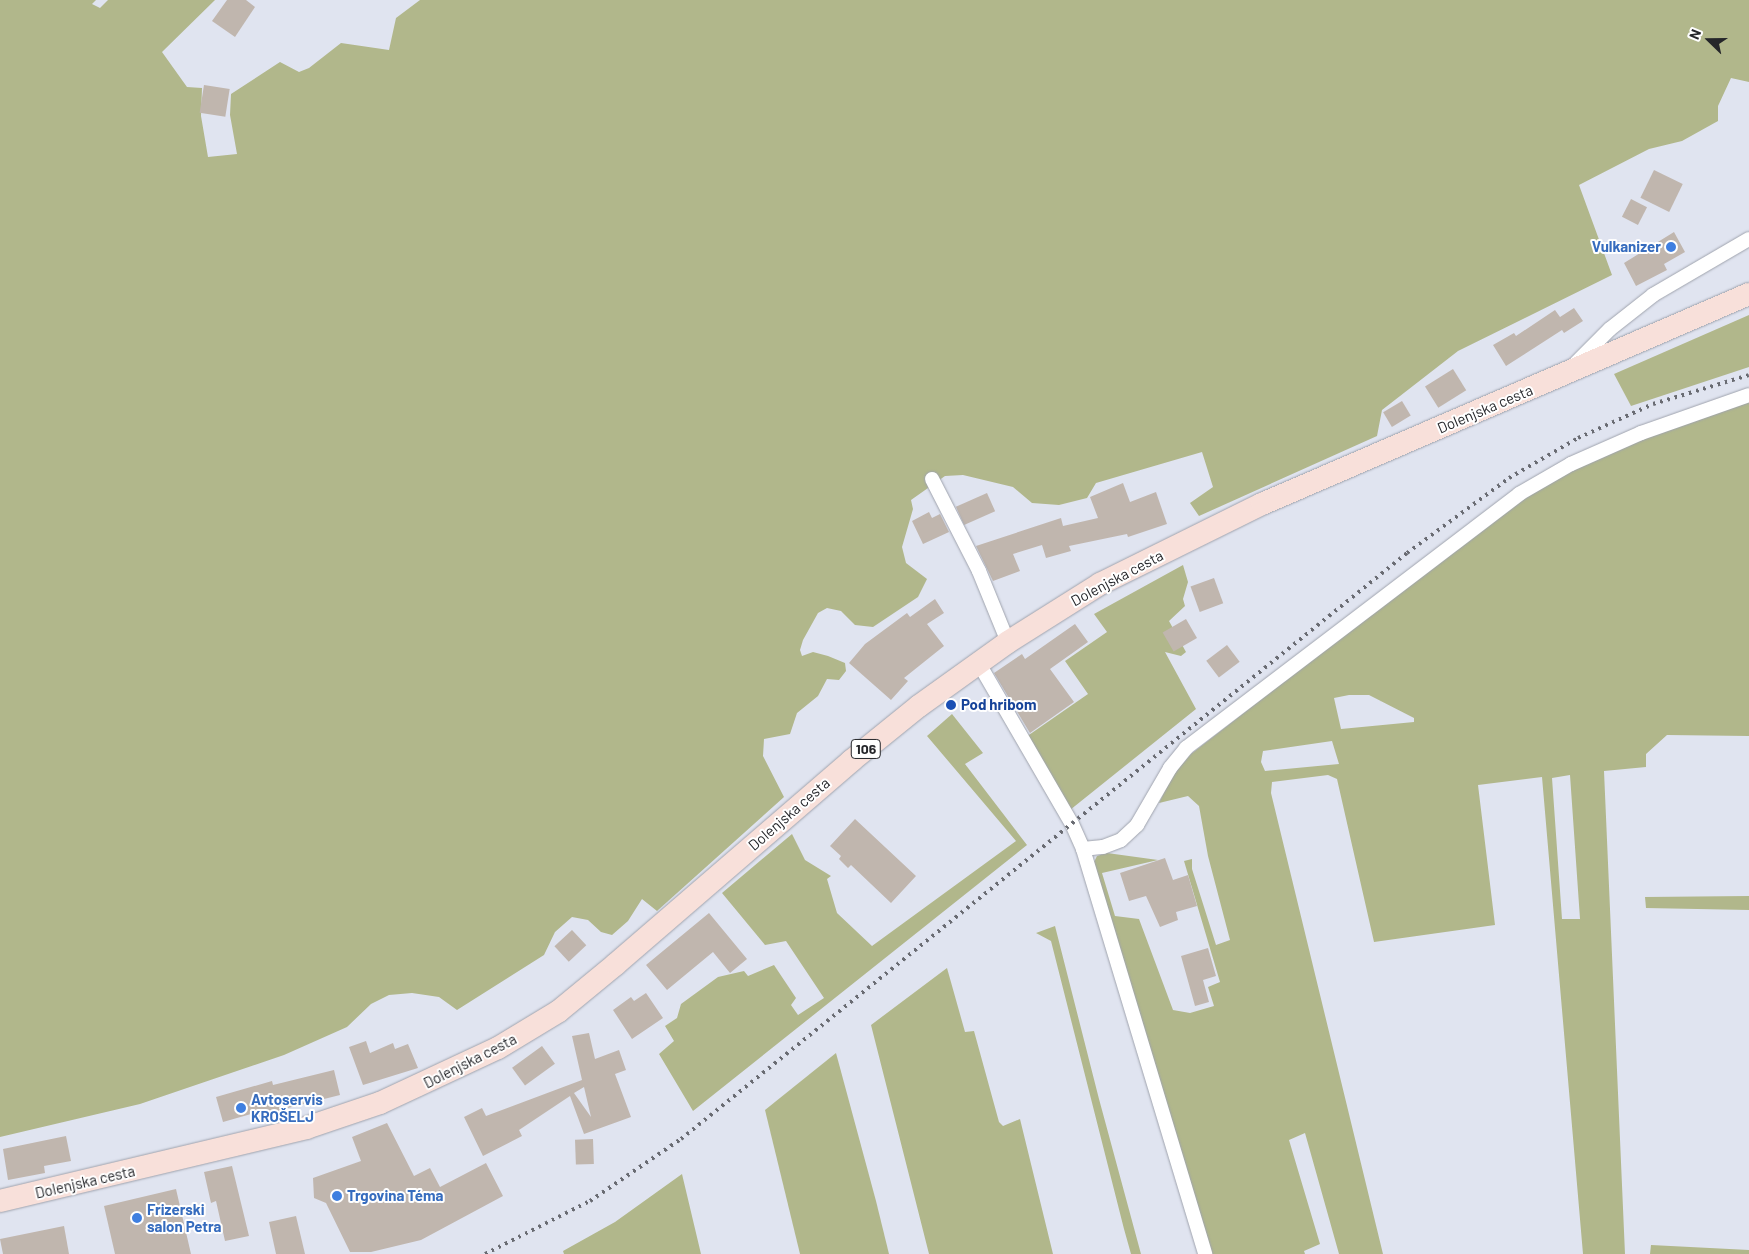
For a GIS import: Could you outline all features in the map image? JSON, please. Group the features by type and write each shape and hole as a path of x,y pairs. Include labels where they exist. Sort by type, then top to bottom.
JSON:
{"main road":[{"name":"Dolenjska cesta","path":"0,1201 306,1128 380,1103 498,1048 580,993 851,761 978,662 1100,584 1202,534 1749,294"}],"street":[{"name":"Dolenjska cesta","path":"1565,375 1610,329 1652,296 1749,239"},
{"path":"1083,849 1103,848 1121,840 1137,825 1170,768 1186,748 1519,494 1571,464 1668,422 1749,395"},
{"path":"932,479 979,571 1008,642"},
{"path":"978,662 1072,824 1083,849 1205,1254"}],"green space":[{"path":"0,0 96,0 92,4 100,8 108,0 215,0 162,52 187,87 202,88 201,116 208,157 237,154 230,115 231,94 280,62 299,72 309,68 341,43 389,50 396,18 420,0 1749,0 1749,82 1731,78 1718,106 1718,121 1682,141 1649,149 1579,185 1612,275 1458,351 1382,410 1377,436 1199,516 1190,503 1213,487 1202,452 1096,483 1087,498 1059,505 1032,503 1013,487 963,475 945,476 911,500 913,509 902,547 906,563 927,579 918,597 873,627 855,625 841,611 827,608 818,613 803,640 800,650 802,656 813,652 828,656 845,663 846,671 839,680 827,679 818,696 797,713 790,734 764,739 763,756 784,797 657,911 642,899 628,921 612,935 601,932 588,920 572,917 555,932 544,955 457,1010 439,997 412,993 389,995 371,1004 347,1027 284,1055 140,1104 0,1137"},
{"path":"1749,315 1749,367 1631,406 1614,374"},
{"path":"1749,400 1749,736 1667,735 1646,754 1646,767 1604,771 1625,1254 1583,1254 1542,777 1478,785 1495,925 1374,942 1337,779 1328,775 1272,782 1271,793 1383,1254 1339,1254 1305,1133 1289,1140 1320,1244 1304,1251 1305,1254 1209,1254 1094,862 1097,856 1107,853 1158,860 1102,873 1115,916 1139,919 1173,1010 1190,1013 1214,1006 1208,987 1220,982 1184,861 1192,859 1192,869 1216,945 1230,940 1208,856 1199,806 1188,796 1159,803 1172,776 1191,754 1478,531 1536,491 1580,466 1671,427","holes":["1349,695 1369,695 1414,718 1414,722 1341,729 1334,698","1332,741 1339,764 1265,771 1261,762 1263,751","1570,775 1580,919 1562,919 1552,778"]},
{"path":"1183,565 1188,582 1183,599 1185,606 1169,621 1186,652 1181,656 1165,652 1196,709 1070,810 1026,737 1088,694 1065,661 1107,632 1094,614"},
{"path":"952,714 983,753 965,764 1027,845 693,1111 659,1054 674,1041 665,1026 677,1018 681,1004 718,977 744,971 748,976 774,965 796,998 791,1005 798,1015 824,998 786,941 765,945 722,893 792,834 805,860 831,876 827,879 837,913 872,946 1016,841 927,736"},
{"path":"1749,896 1749,910 1646,908 1645,897"},
{"path":"1055,926 1141,1254 1131,1254 1051,941 1036,933"},
{"path":"947,968 965,1032 974,1031 999,1122 1003,1126 1020,1119 1053,1254 929,1254 871,1025"},
{"path":"836,1053 889,1254 800,1254 765,1110"},
{"path":"682,1174 701,1254 564,1254 563,1251 615,1222"},
{"path":"1651,1245 1749,1250 1749,1254 1650,1254"}],"building":[{"path":"227,0 246,0 255,7 235,37 212,21"},
{"path":"204,85 230,89 225,117 200,113"},
{"path":"1654,170 1683,184 1669,212 1640,198"},
{"path":"1631,199 1647,207 1638,225 1622,217"},
{"path":"1674,232 1685,252 1664,264 1667,270 1636,286 1624,263"},
{"path":"1574,308 1583,321 1564,333 1562,330 1506,366 1493,345 1514,333 1516,336 1555,310 1560,317"},
{"path":"1453,369 1466,390 1438,408 1425,386"},
{"path":"1402,401 1411,416 1392,427 1383,412"},
{"path":"1123,483 1130,502 1156,492 1167,524 1128,537 1127,534 1069,546 1071,551 1046,558 1042,545 1013,554 1020,571 993,581 976,546 1061,518 1063,526 1098,518 1090,497"},
{"path":"987,493 995,511 964,525 956,507"},
{"path":"929,512 932,518 940,514 949,532 923,544 912,521"},
{"path":"1214,578 1223,603 1200,612 1191,587"},
{"path":"935,599 944,613 927,624 944,646 904,678 908,681 891,700 849,663 865,644 907,613 910,617"},
{"path":"1186,619 1197,638 1174,652 1163,632"},
{"path":"1075,624 1088,642 1050,669 1074,702 1030,733 994,673 1022,654 1025,659"},
{"path":"1227,645 1240,662 1219,677 1206,661"},
{"path":"855,819 916,876 891,903 851,865 848,868 839,859 841,856 830,846"},
{"path":"1165,858 1173,880 1188,875 1197,906 1176,912 1178,920 1160,927 1146,896 1129,901 1120,873"},
{"path":"709,913 747,959 730,973 713,952 667,990 646,965"},
{"path":"572,930 586,945 569,962 554,946"},
{"path":"1208,948 1216,976 1203,980 1209,1002 1195,1006 1181,956"},
{"path":"646,993 663,1018 632,1039 613,1010 631,997 634,1001"},
{"path":"589,1033 595,1059 619,1050 626,1070 615,1074 631,1117 584,1134 570,1096 519,1130 522,1136 483,1156 464,1117 482,1108 486,1116 582,1080 572,1036","holes":["584,1087 591,1117 574,1093"]},
{"path":"366,1041 370,1053 393,1043 395,1049 408,1044 418,1068 363,1085 349,1047"},
{"path":"542,1046 555,1064 525,1086 512,1068"},
{"path":"334,1070 340,1095 280,1110 281,1113 253,1121 251,1114 223,1122 216,1097 272,1081 273,1085"},
{"path":"387,1123 414,1176 430,1168 440,1187 486,1163 503,1196 421,1240 371,1252 350,1252 326,1203 314,1198 313,1178 361,1161 352,1137"},
{"path":"66,1136 71,1161 44,1166 45,1173 8,1180 3,1149"},
{"path":"593,1139 594,1164 576,1165 575,1140"},
{"path":"232,1166 249,1236 225,1241 216,1201 211,1203 204,1172"},
{"path":"176,1189 191,1254 115,1254 104,1206"},
{"path":"296,1216 305,1254 276,1254 269,1222"},
{"path":"64,1226 69,1254 3,1254 0,1239"}],"railway":[{"path":"485,1254 590,1201 681,1139 1407,553 1509,478 1578,438 1653,404 1749,375"}],"place":[{"name":"Vulkanizer","path":"1671,247"},
{"name":"Pod hribom","path":"951,705"},
{"name":"Avtoservis KROŠELJ","path":"241,1108"},
{"name":"Trgovina Téma","path":"337,1196"},
{"name":"Frizerski salon Petra","path":"137,1218"}]}
